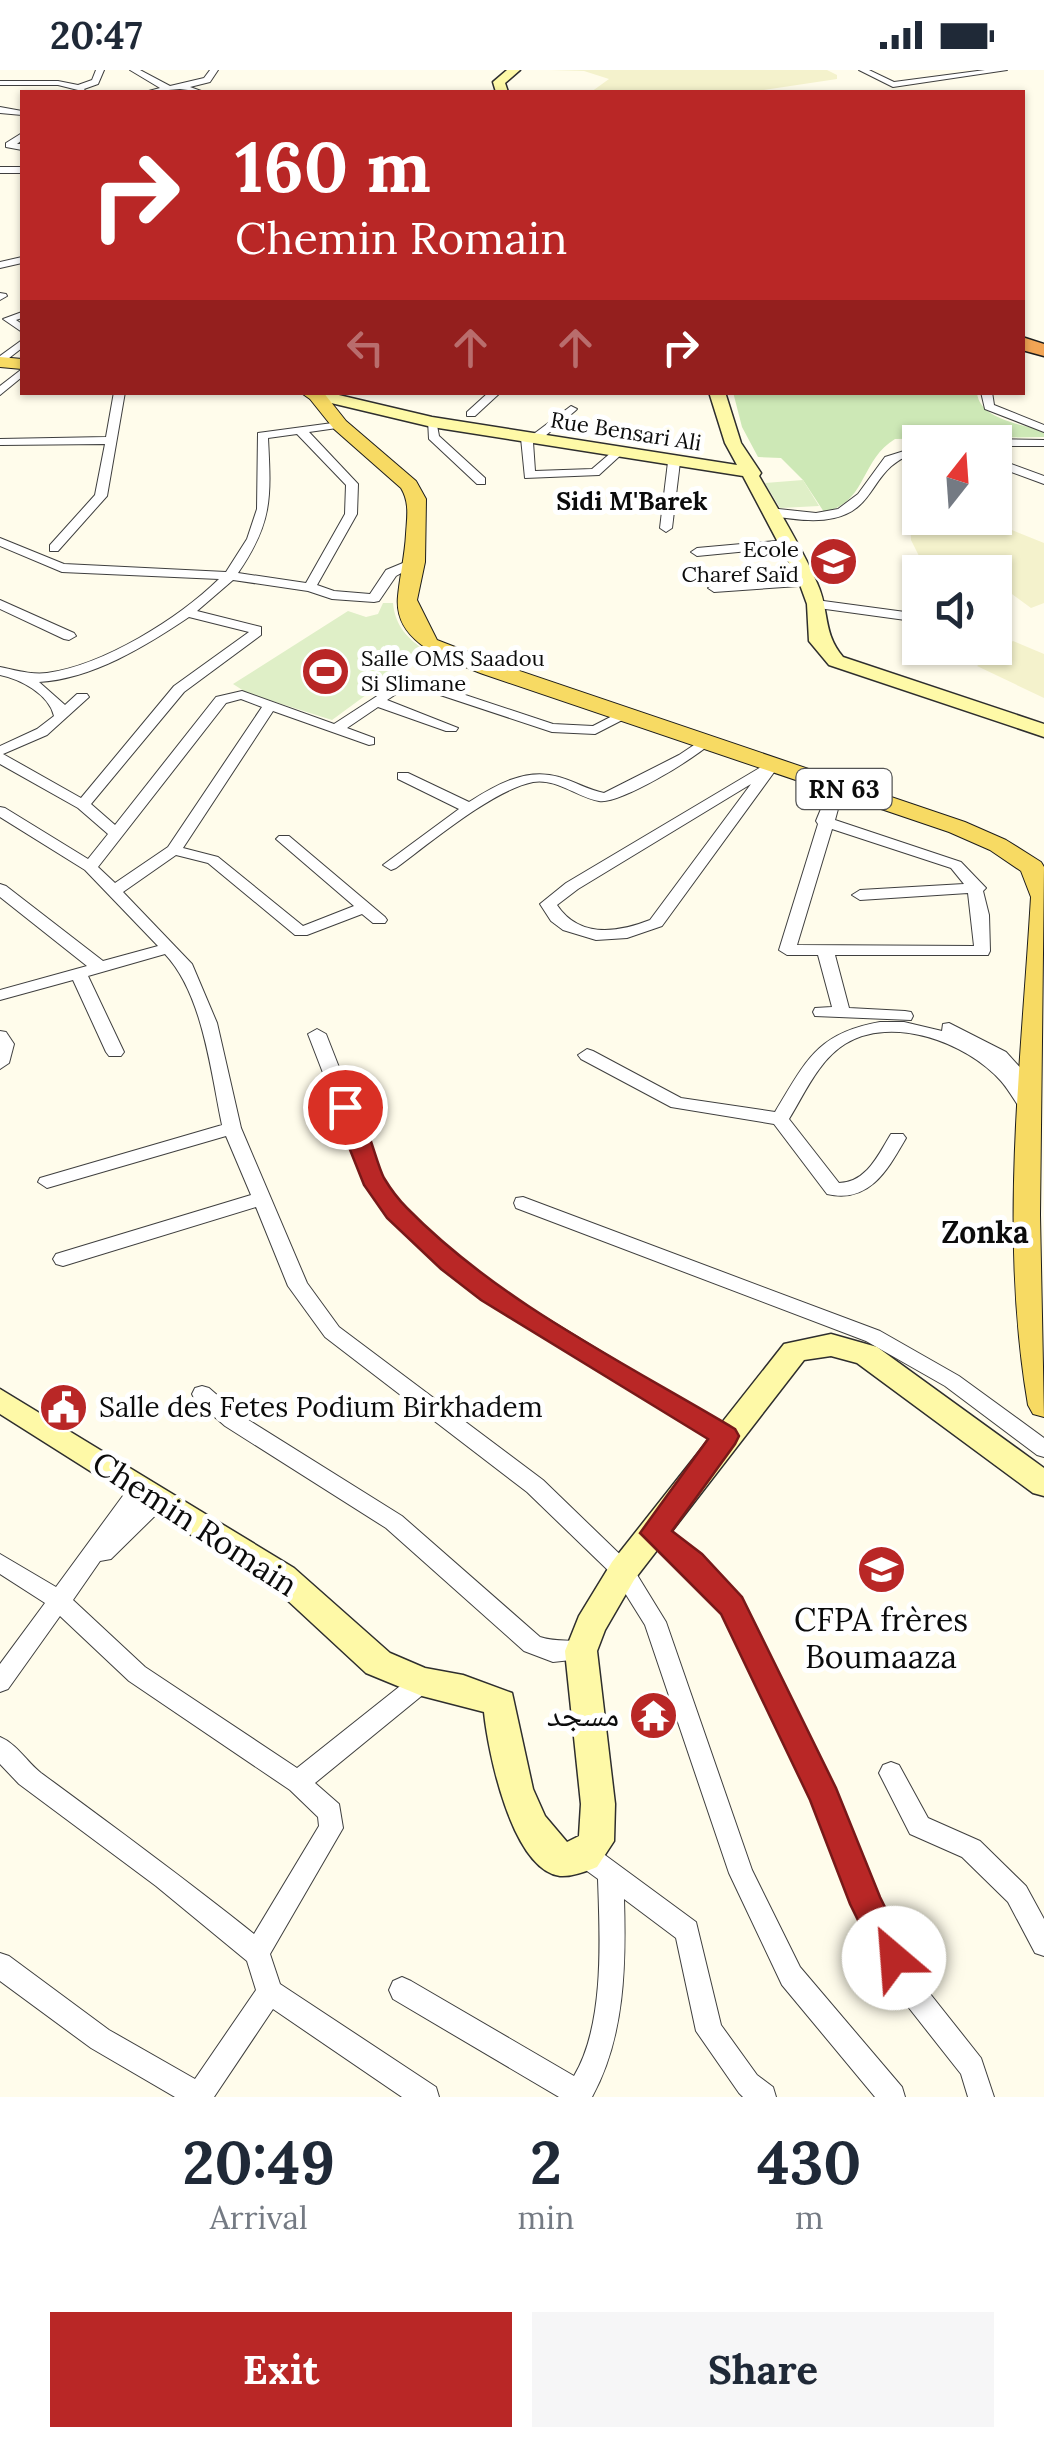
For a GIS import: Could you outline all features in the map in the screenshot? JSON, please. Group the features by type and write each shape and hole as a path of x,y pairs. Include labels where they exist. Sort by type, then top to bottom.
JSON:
{"main road":[{"name":"RN 63","path":"316,395 340,425 409,485 418,510 415,562 407,600 415,623 429,644 957,827 998,845 1032,867 1043,898 1042,953 1040,1012 1029,1098 1024,1231 1034,1361 1044,1405"}],"street":[{"path":"0,83 58,82 81,90 95,82 100,70"},
{"path":"134,70 167,88"},
{"path":"158,90 207,80 214,70"},
{"path":"863,70 894,85 1003,70"},
{"path":"180,87 192,90"},
{"path":"1,264 18,280"},
{"path":"20,316 8,319 20,328"},
{"path":"0,362 20,345"},
{"path":"0,392 20,374"},
{"path":"54,548 101,496 120,395"},
{"name":"Rue Bensari Ali","path":"322,395 432,422 752,474"},
{"path":"471,414 493,395"},
{"path":"718,395 724,423 808,582 816,604 820,641 836,661 1044,731"},
{"path":"987,395 989,407 1044,429"},
{"path":"571,409 531,439 529,475 594,472 617,453"},
{"path":"432,422 432,437 480,482"},
{"path":"0,671 44,677 70,671 157,632 210,598 256,538 264,517 262,436 340,425"},
{"path":"302,431 352,484 351,514 310,586"},
{"path":"0,442 112,440"},
{"path":"1012,443 1044,443"},
{"path":"770,512 843,512 862,494 885,460 902,451"},
{"path":"666,528 674,462"},
{"path":"1012,468 1044,480"},
{"path":"0,542 62,568 230,576 310,586 332,595 374,598 391,573 415,562"},
{"path":"697,552 788,544"},
{"path":"714,588 808,582"},
{"path":"0,604 68,636"},
{"path":"816,604 902,616"},
{"path":"83,805 179,689 256,630 188,613"},
{"path":"24,676 59,706 60,718"},
{"path":"336,729 408,680 552,728 595,730 626,714"},
{"path":"90,867 222,700 242,694 369,740"},
{"path":"0,754 42,732 82,698"},
{"path":"376,701 451,728"},
{"path":"115,890 174,850 270,705"},
{"path":"391,866 468,808 532,777 552,779 606,798 684,758 706,740"},
{"path":"0,754 83,805 116,834"},
{"path":"773,764 656,922 633,934 604,936 573,930 555,918 548,904 572,886 773,764"},
{"path":"403,776 468,808"},
{"path":"824,821 956,866 972,878 978,888 982,951 787,950 824,821 837,786"},
{"path":"0,811 90,867 184,964 209,1023 232,1128 298,1286 332,1332 534,1486 623,1571 655,1622 741,1873 791,1976 892,2097"},
{"path":"284,839 379,920"},
{"path":"174,850 213,860 301,932 364,908"},
{"path":"860,895 978,888"},
{"path":"0,890 102,968"},
{"path":"0,996 170,948"},
{"path":"826,953 842,1010"},
{"path":"78,973 115,1052"},
{"path":"820,1012 902,1015 940,1024 1000,1056 1029,1098"},
{"path":"780,1120 824,1052 862,1029 890,1026 919,1029 952,1040 1006,1075 1029,1098"},
{"path":"317,1034 373,1179 396,1212 490,1293 725,1436"},
{"path":"0,1036 4,1044 0,1063"},
{"path":"587,1055 677,1103 780,1120 834,1189 862,1186 872,1179 896,1138"},
{"path":"47,1182 232,1128"},
{"path":"63,1259 262,1198"},
{"path":"523,1204 873,1336 952,1381 1044,1449"},
{"path":"763,2097 748,2084 709,2031 686,1930 585,1855 596,1841 598,1804 581,1650 590,1626 623,1571 725,1436 794,1352 818,1343 842,1344 900,1376 1044,1484"},
{"path":"202,1394 232,1420 394,1522 532,1644 554,1652 581,1650"},
{"name":"Chemin Romain","path":"0,1400 283,1577 378,1663 422,1682 463,1689 500,1703 504,1740 522,1811 543,1846 561,1860 585,1855"},
{"path":"0,1682 57,1599 150,1493"},
{"path":"654,1533 692,1562 732,1606 825,1798 866,1904 908,1984 972,2067 981,2097"},
{"path":"0,1563 57,1599 137,1674 298,1782 330,1812 330,1828 257,1953"},
{"path":"298,1782 422,1682"},
{"path":"0,1748 26,1776 165,1878 257,1953 270,1992 426,2097"},
{"path":"891,1774 918,1826 971,1848 1017,1894 1044,1944"},
{"path":"402,1990 578,2096 592,2071 609,1992 614,1934 610,1876"},
{"path":"0,1965 100,2040 199,2096 270,1992"}],"shaded area":[{"path":"551,70 827,70 837,79 763,90 594,90 609,79 584,71"},
{"path":"1012,530 1044,543 1044,603 1031,608 1012,594 1012,555 918,555 911,535 1012,535"},
{"path":"1012,642 1044,654 1044,698 977,666 1012,665"}],"green space":[{"path":"734,395 978,395 993,415 1044,431 1044,437 1012,437 1012,425 902,425 902,439 895,439 875,458 848,500 824,512 803,480 781,458 758,457 742,427"},
{"path":"803,480 819,506 780,508 765,483"},
{"name":"Salle OMS Saadou Si Slimane","path":"383,603 393,603 396,619 404,631 426,651 332,720 247,693 233,684 348,611 366,617 378,614"}],"place":[{"name":"Ecole Charef Saïd","path":"834,562"},
{"name":"Salle OMS Saadou Si Slimane","path":"326,671"},
{"name":"Salle des Fetes Podium Birkhadem","path":"64,1407"},
{"name":"CFPA frères Boumaaza","path":"881,1570"},
{"name":"مسجد","path":"654,1715"}],"district":[{"name":"Sidi M'Barek","path":"632,501"},
{"name":"Zonka","path":"985,1233"}],"route":[{"path":"345,1107 373,1179 396,1212 450,1262 490,1293 725,1436 654,1533 692,1562 732,1606 825,1798 866,1904 894,1958"}]}
